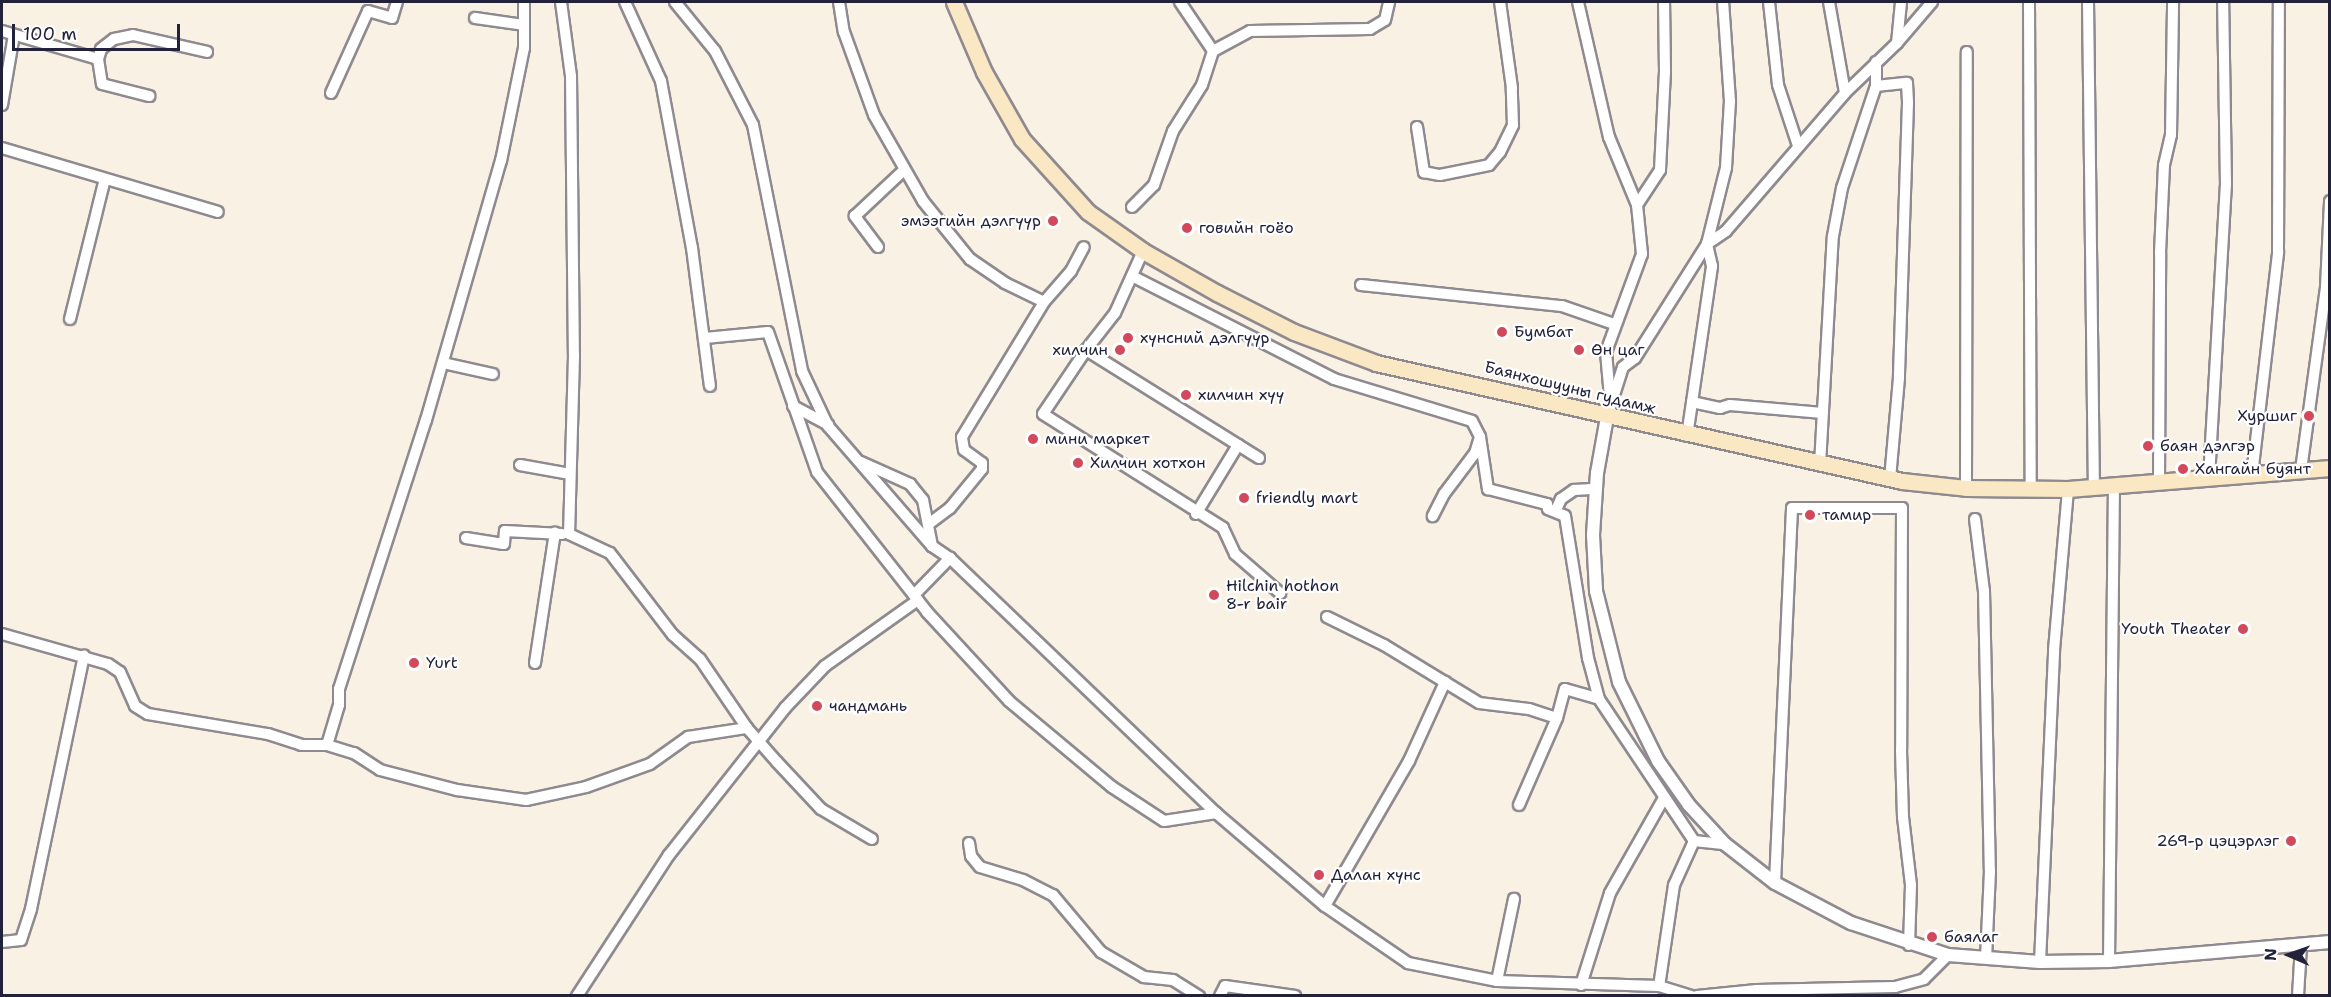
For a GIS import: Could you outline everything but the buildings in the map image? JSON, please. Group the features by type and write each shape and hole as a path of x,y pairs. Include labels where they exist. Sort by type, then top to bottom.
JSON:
{"main road":[{"name":"Баянхошууны гудамж","path":"954,2 984,72 1022,139 1066,192 1143,251 1294,332 1376,363 1609,409 1687,436 1820,465 1890,479 1966,488 2031,490 2094,488 2330,468"}],"street":[{"path":"331,93 368,11 392,18 396,2"},
{"path":"327,745 339,705 339,689 443,363 501,162 524,48 524,2"},
{"path":"561,2 571,76 574,356 568,534"},
{"path":"625,2 661,81 705,338 710,386"},
{"path":"675,2 715,51 753,125 802,371 828,426 932,546 950,558 1216,813 1325,906 1408,963 1497,981 1581,986 1659,986 1690,996"},
{"path":"839,2 844,32 874,115 903,171 944,230 970,259 1005,283 1044,302"},
{"path":"1180,2 1213,51"},
{"path":"1132,207 1154,185 1173,131 1202,86 1213,51 1250,32 1370,29 1385,20 1389,2"},
{"path":"1417,127 1424,172 1440,175 1489,165 1500,152 1513,125 1512,88 1500,2"},
{"path":"1578,2 1610,137 1638,205 1642,254 1614,324 1605,370 1609,409"},
{"path":"1638,205 1660,170 1665,71 1664,2"},
{"path":"1723,2 1730,101 1726,168 1707,244 1635,358 1623,367 1609,409 1596,489 1596,591 1618,682 1658,761 1689,805 1725,844 1775,883 1851,923 1909,945 1948,955 2040,962 2109,962 2330,942"},
{"path":"1769,2 1778,85 1798,146"},
{"path":"1829,2 1845,93"},
{"path":"1897,43 1901,2"},
{"path":"1707,244 1725,231 1845,93 1897,43 1932,2"},
{"path":"2029,2 2031,490"},
{"path":"2088,2 2094,488"},
{"path":"2159,481 2160,253 2164,165 2171,135 2173,2"},
{"path":"2209,478 2226,184 2223,2"},
{"path":"2252,475 2278,252 2279,2"},
{"path":"475,18 524,25"},
{"path":"2,31 98,59"},
{"path":"2,105 14,35"},
{"path":"148,96 102,84 98,59 101,49 114,39 133,35 207,52"},
{"path":"1966,488 1967,52"},
{"path":"1820,465 1833,236 1844,179 1876,86 1876,62"},
{"path":"1876,86 1907,83 1908,103 1899,378 1890,479"},
{"path":"2,148 218,212"},
{"path":"878,247 855,216 903,171"},
{"path":"70,318 105,179"},
{"path":"2301,470 2326,287 2330,201"},
{"path":"1687,436 1712,266 1707,244"},
{"path":"930,522 950,508 982,469 982,463 964,450 962,437 1044,302 1071,271 1084,247"},
{"path":"1143,251 1115,312 1043,414 1196,514 1223,528 1235,554 1280,593"},
{"path":"1132,276 1334,379 1472,421 1480,437 1488,489 1556,510 1568,521 1588,658 1599,699 1694,841 1725,844"},
{"path":"1360,285 1562,306 1614,324"},
{"path":"705,338 768,332 817,472 916,598 1009,701 1112,787 1164,821 1216,813"},
{"path":"1086,350 1259,458"},
{"path":"443,363 493,374"},
{"path":"1692,402 1720,408 1730,405 1823,413"},
{"path":"793,406 828,426"},
{"path":"1433,516 1444,494 1475,453 1480,437"},
{"path":"1196,514 1238,444"},
{"path":"855,459 910,484 923,500 930,522 932,546"},
{"path":"520,465 570,474"},
{"path":"2109,962 2114,486"},
{"path":"1556,510 1561,499 1574,490 1596,489"},
{"path":"2040,962 2054,650 2068,489"},
{"path":"1775,883 1792,508 1902,508 1901,762 1911,885 1909,945"},
{"path":"1975,519 1984,602 1990,871 1986,958"},
{"path":"466,538 504,544 505,531 568,534 610,554 673,635 700,659 757,741 821,809 872,839"},
{"path":"536,663 555,533"},
{"path":"577,996 669,855 757,741 825,666 916,598 950,558"},
{"path":"1327,616 1479,703 1528,709 1557,717"},
{"path":"2,634 84,656 120,672 135,706 148,714 268,734 300,745 327,745 354,753 380,770 457,790 526,800 586,787 650,764 688,737 747,728"},
{"path":"2,942 21,940 31,909 84,656"},
{"path":"1325,906 1409,761 1445,682"},
{"path":"1519,806 1557,717 1565,689 1599,699"},
{"path":"1581,986 1610,893 1664,798"},
{"path":"1659,986 1674,885 1694,841"},
{"path":"969,843 971,856 980,867 1023,880 1053,895 1101,952 1144,977 1173,980 1199,996"},
{"path":"1497,981 1514,899"},
{"path":"2298,996 2301,945"},
{"path":"1697,996 1757,990 1895,987 1924,979 1948,955"},
{"path":"1220,996 1225,986 1295,996"}],"place":[{"name":"эмээгийн дэлгүүр","path":"1053,221"},
{"name":"говийн гоёо","path":"1187,228"},
{"name":"Бумбат","path":"1502,332"},
{"name":"хүнсний дэлгүүр","path":"1128,338"},
{"name":"хилчин","path":"1120,350"},
{"name":"Өн цаг","path":"1579,350"},
{"name":"хилчин хүү","path":"1186,395"},
{"name":"Хуршиг","path":"2309,416"},
{"name":"мини маркет","path":"1033,439"},
{"name":"баян дэлгэр","path":"2148,446"},
{"name":"Хилчин хотхон","path":"1078,463"},
{"name":"Хангайн буянт","path":"2183,469"},
{"name":"friendly mart","path":"1244,498"},
{"name":"тамир","path":"1810,515"},
{"name":"Hilchin hothon 8-r bair","path":"1214,595"},
{"name":"Youth Theater","path":"2243,629"},
{"name":"Yurt","path":"414,663"},
{"name":"чандмань","path":"817,706"},
{"name":"269-р цэцэрлэг","path":"2291,841"},
{"name":"Далан хүнс","path":"1319,875"},
{"name":"баялаг","path":"1932,937"}]}
